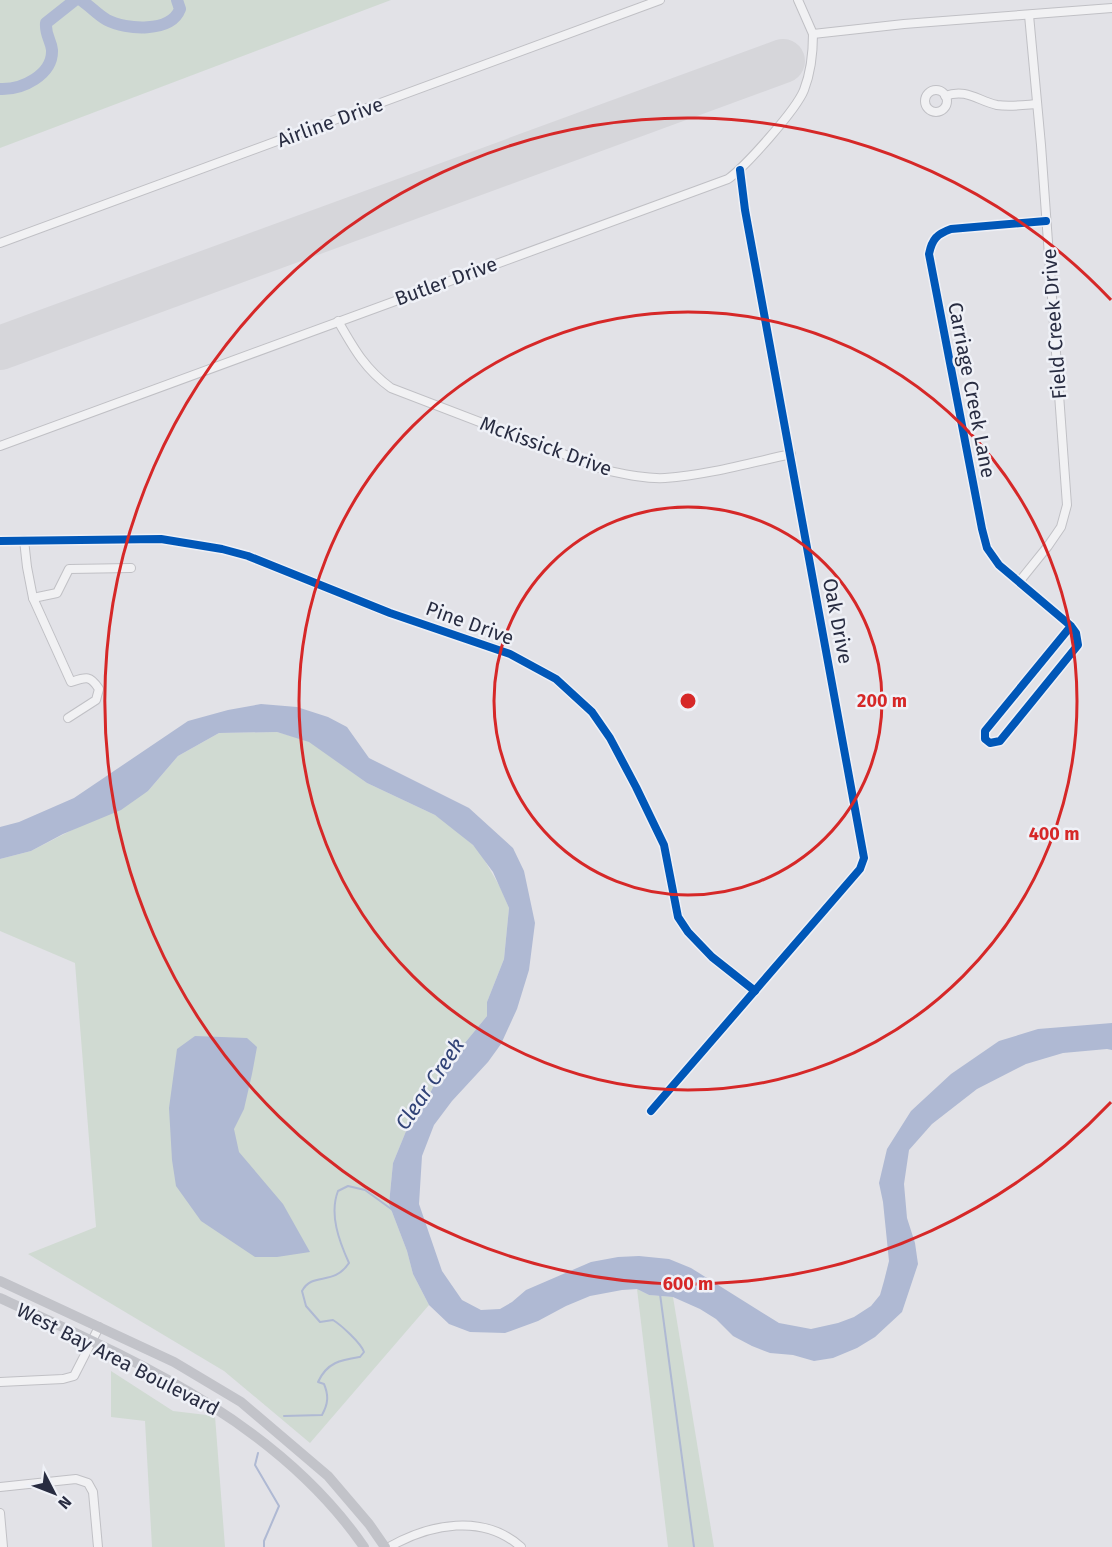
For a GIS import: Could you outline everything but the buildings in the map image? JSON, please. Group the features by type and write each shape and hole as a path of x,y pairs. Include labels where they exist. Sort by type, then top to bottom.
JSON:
{"main road":[{"name":"West Bay Area Boulevard","path":"0,1281 174,1362 241,1402 328,1476 387,1547"},
{"name":"West Bay Area Boulevard","path":"0,1298 92,1341 179,1386 254,1434 314,1486 364,1547"}],"street":[{"name":"Airline Drive","path":"0,243 660,0"},
{"path":"798,0 813,34 904,24 1112,8"},
{"name":"Field Creek Drive","path":"1019,582 1061,526 1067,505 1029,15"},
{"name":"Butler Drive","path":"0,446 728,178 740,170 784,119 804,91 810,67 813,34"},
{"path":"945,96 955,93 975,96 995,104 1008,106 1037,104"},
{"name":"Oak Drive","path":"651,1111 860,869 864,858 745,210 740,170"},
{"name":"Carriage Creek Lane","path":"1046,221 951,229 942,232 932,241 929,254 981,529 992,556 1071,626"},
{"name":"McKissick Drive","path":"338,321 366,367 391,388 605,470 664,478 728,468 791,454"},
{"name":"Pine Drive","path":"0,542 161,538 222,549 248,556 390,613 510,654 556,679 592,712 610,738 636,787 664,845 678,917 688,932 712,957 755,991"},
{"path":"24,540 33,598 71,682 85,678 93,681 99,689 96,700 68,718"},
{"path":"33,598 57,593 69,569 131,568"},
{"path":"1071,626 1077,633 1078,645 998,742 990,744 985,739 985,731 1071,626"},
{"path":"0,1382 69,1378 78,1371 99,1327"},
{"path":"0,1487 76,1479 88,1483 93,1492 98,1547"},
{"path":"0,1513 3,1547"},
{"path":"387,1547 424,1532 447,1526 466,1525 483,1527 500,1533 521,1547"}],"shaded area":[{"path":"0,0 391,0 0,148"},
{"path":"277,732 309,741 367,783 446,822 481,854 509,908 504,959 487,1002 487,1016 441,1072 428,1097 411,1119 393,1163 389,1204 413,1274 429,1305 310,1443 224,1371 28,1254 96,1227 75,963 0,931 0,859 31,851 148,791 178,756 219,733"},
{"path":"637,1289 649,1295 673,1297 714,1547 668,1547"},
{"path":"111,1371 173,1411 215,1416 225,1547 152,1547 145,1421 111,1417"}],"water":[{"path":"261,704 297,707 328,717 347,727 369,758 469,808 513,848 524,871 535,923 529,970 517,1009 501,1044 434,1125 422,1156 419,1204 442,1271 462,1300 481,1310 500,1309 526,1290 591,1262 639,1256 669,1259 691,1268 779,1323 811,1329 854,1317 871,1306 880,1295 884,1281 889,1261 879,1183 887,1149 911,1111 951,1074 999,1041 1038,1029 1112,1023 1112,1050 1063,1053 1026,1064 977,1089 932,1124 909,1150 904,1184 907,1218 915,1243 918,1264 902,1312 875,1337 833,1358 814,1361 793,1355 770,1353 733,1336 716,1319 700,1309 673,1297 649,1295 637,1289 590,1296 538,1321 505,1333 470,1332 449,1324 429,1305 413,1274 389,1204 393,1163 411,1119 428,1097 441,1072 487,1016 487,1002 504,959 509,908 493,872 473,845 435,815 367,783 309,742 277,732 219,733 178,756 148,791 121,810 63,834 31,851 0,859 0,827 19,822 74,798 188,721"},
{"path":"195,1036 247,1038 257,1047 244,1109 234,1129 239,1152 283,1204 310,1252 277,1257 255,1257 201,1221 176,1186 169,1108 177,1049"}],"waterway":[{"path":"0,89 18,87 42,74 51,59 52,50 46,23 75,0"},
{"path":"81,0 104,18 125,26 136,27 158,26 175,17 180,9 177,0"},
{"path":"284,1416 322,1415 327,1404 324,1384 318,1382 322,1375 335,1363 360,1357 364,1352 355,1339 333,1320 320,1322 306,1306 302,1291 312,1282 336,1275 349,1263 339,1237 335,1218 335,1200 338,1191 348,1186 365,1190 394,1211"},
{"path":"660,1294 694,1547"},
{"path":"258,1453 255,1465 279,1506 264,1541 264,1547"}],"runway":[{"path":"0,348 783,61"}],"cycle path":[{"path":"651,1111 860,869 864,858 745,210 740,170"},
{"path":"1046,221 951,229 936,238 929,254 987,548 999,565 1071,626 1076,633 1078,645 1000,741 990,743 985,739 985,731 1071,626"},
{"path":"0,541 161,539 222,549 248,556 390,613 510,654 556,679 592,712 610,738 636,787 664,845 678,917 688,932 712,957 755,991"}],"water label":[{"name":"Clear Creek","path":"430,1084"}]}
